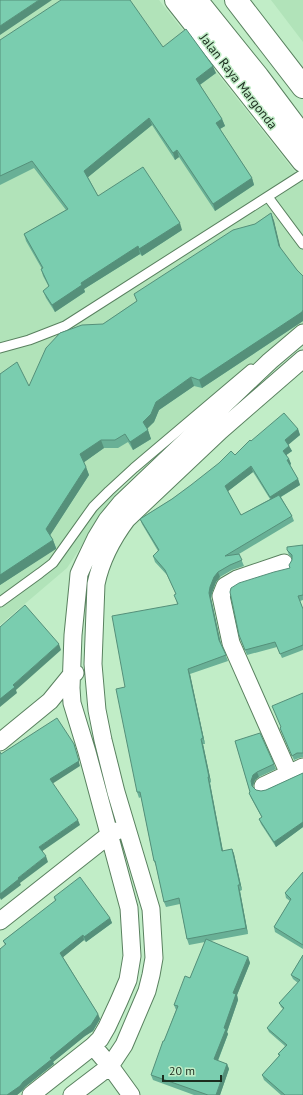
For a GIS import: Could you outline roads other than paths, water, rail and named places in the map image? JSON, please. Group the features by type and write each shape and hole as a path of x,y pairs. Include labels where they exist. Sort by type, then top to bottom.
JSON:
{"main road":[{"path":"236,0 303,87"},
{"name":"Jalan Raya Margonda","path":"189,4 251,82 303,137"},
{"name":"Jalan Raya Margonda","path":"251,82 303,162"}],"street":[{"path":"72,1095 110,1066 124,1045 139,1012 151,976 154,958 151,909 126,827 101,732 97,710 93,664 96,584 102,561 107,551 112,526 120,503 270,361 303,334"},
{"path":"31,1095 93,1046 100,1038 107,1027 128,980 132,956 128,908 87,752 72,703 71,688 73,636 79,574 88,552 112,526 126,519 220,431 303,359"},
{"path":"263,786 296,770 231,643 220,596 225,586 237,579 284,563"},
{"path":"0,742 50,701 72,674 93,664"},
{"path":"0,921 109,835 126,827"},
{"path":"93,1046 131,1095"}],"lane":[{"path":"0,348 29,340 65,326 303,174"},
{"path":"268,197 303,244"},
{"path":"0,602 53,563 93,507 134,468 303,324"}]}
